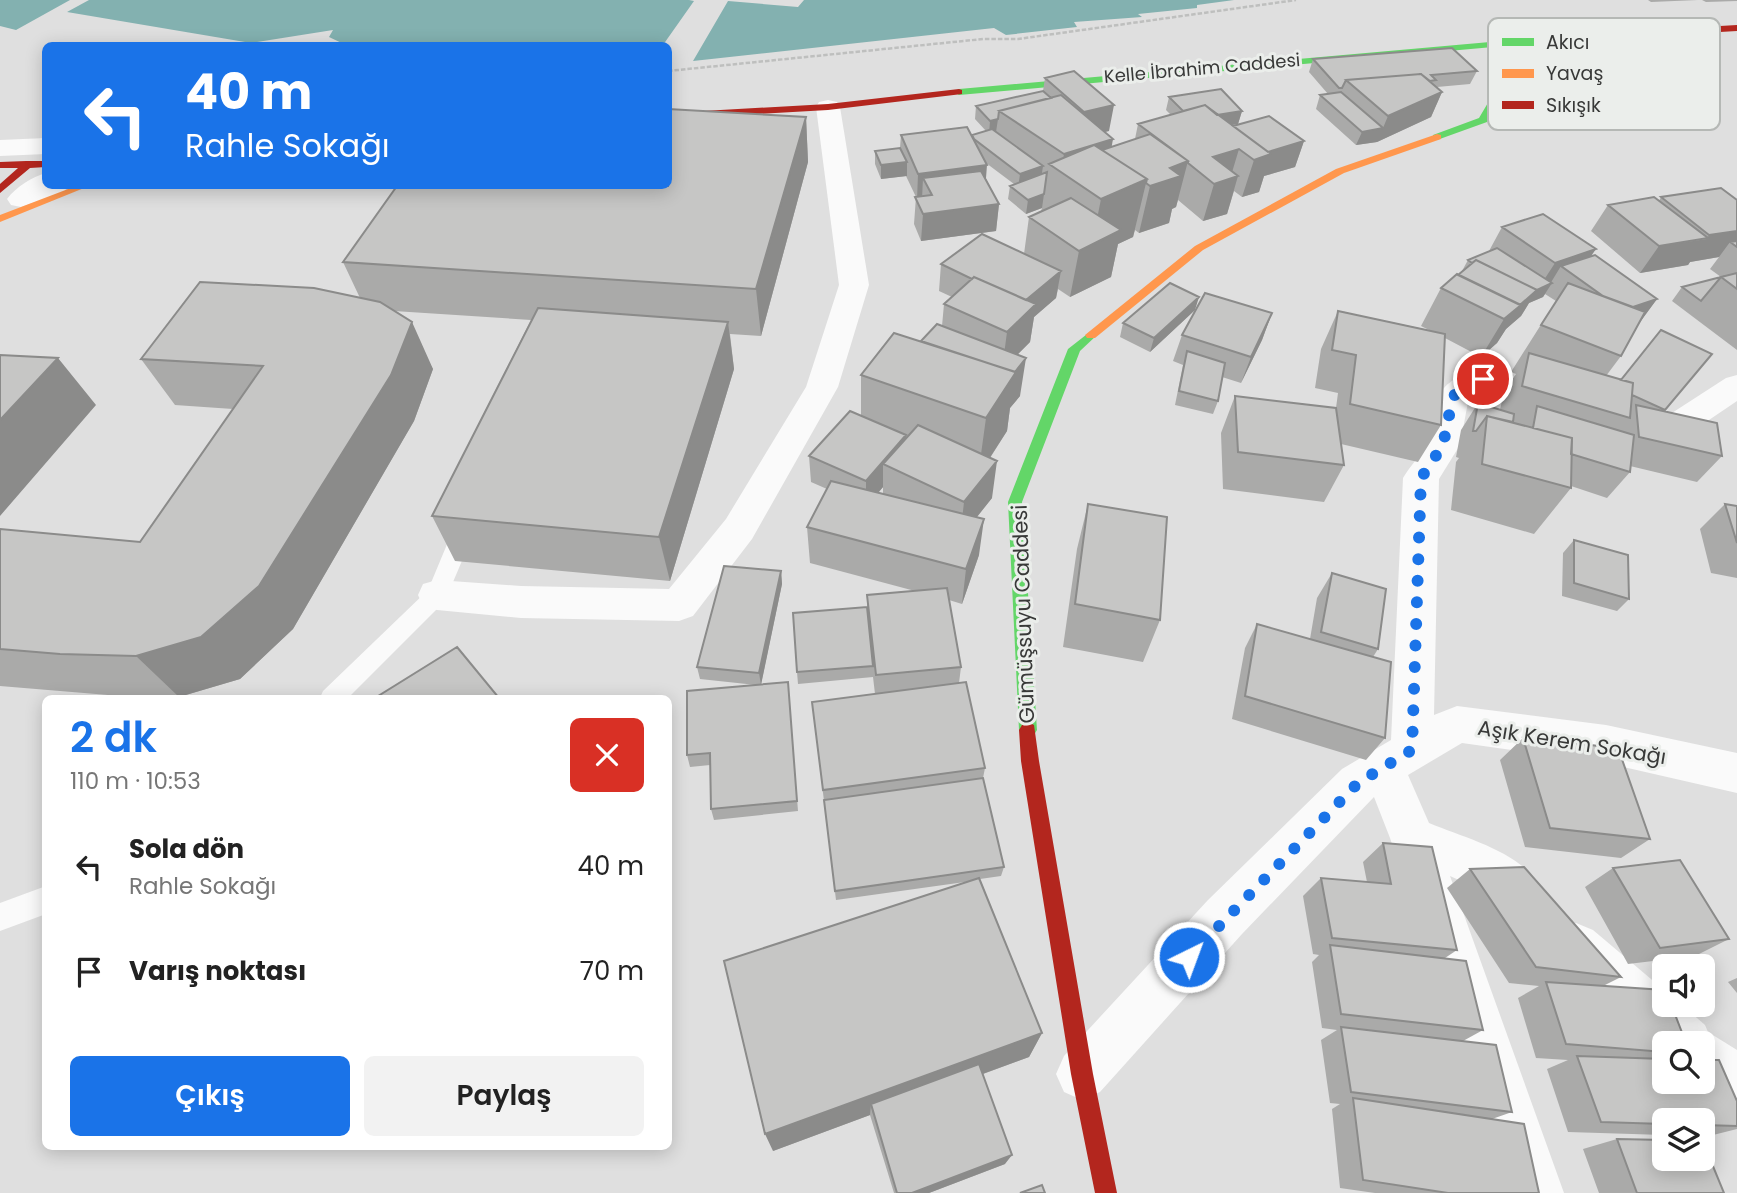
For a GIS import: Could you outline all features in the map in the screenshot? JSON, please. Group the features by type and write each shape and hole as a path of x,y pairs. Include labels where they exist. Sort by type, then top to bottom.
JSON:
{"street":[{"name":"Kelle İbrahim Caddesi","path":"672,116 828,107 1057,81 1488,43"},
{"path":"437,595 522,602 678,605 687,594 739,529 822,387 853,285 828,107"},
{"name":"Gümüşsuyu Caddesi","path":"1106,1193 1082,1074 1030,761 1015,502 1074,349 1199,248 1340,171 1483,120 1488,111"},
{"path":"0,148 42,174"},
{"path":"0,165 42,175"},
{"path":"0,190 42,177"},
{"path":"0,219 76,189"},
{"path":"1536,1193 1413,838 1398,759 1421,478 1443,445 1453,396 1483,379 1517,387 1663,435 1737,386"},
{"name":"Aşık Kerem Sokağı","path":"1082,1074 1224,917 1358,783 1457,724 1606,744 1737,773"},
{"path":"1413,838 1497,874 1626,993 1672,1031"},
{"path":"1715,1066 1737,1084"}],"lane":[{"path":"335,695 437,595 473,509"},
{"path":"0,917 42,901"}],"path":[{"path":"672,71 983,38 1018,39 1296,0"}],"water":[{"path":"0,0 70,0 16,30 0,26"},
{"path":"89,0 694,1 665,42 340,42 329,37 333,30 245,42 67,12"},
{"path":"804,0 1234,0 1197,5 1197,8 1138,14 1142,17 1074,22 1077,27 1006,35 994,28 693,61 728,1 798,7"}],"building":[{"path":"1452,48 1477,71 1431,75 1436,80 1430,81 1421,74 1346,80 1342,88 1339,88 1313,59"},
{"path":"1074,71 1114,105 1084,112 1045,78"},
{"path":"1421,74 1442,92 1388,116 1346,80"},
{"path":"1221,89 1242,111 1217,115 1205,105 1183,111 1169,97"},
{"path":"1043,91 1051,98 999,111 998,119 990,121 976,106"},
{"path":"1341,92 1383,128 1362,132 1320,95"},
{"path":"1061,95 1113,139 1064,154 999,111"},
{"path":"1205,105 1271,154 1254,160 1239,149 1213,157 1238,176 1214,184 1138,124"},
{"path":"672,109 806,117 756,289 343,262 395,189 672,189"},
{"path":"1269,116 1304,141 1268,152 1233,126"},
{"path":"967,127 987,165 918,174 901,135"},
{"path":"992,129 1043,166 1020,174 972,135"},
{"path":"1150,134 1188,161 1170,168 1181,176 1150,186 1146,183 1147,179 1102,150"},
{"path":"1094,145 1147,179 1101,199 1049,164"},
{"path":"900,148 907,162 881,165 875,151"},
{"path":"981,171 999,204 923,214 915,197 932,195 923,178"},
{"path":"1047,172 1044,194 1028,200 1010,186"},
{"path":"1721,188 1737,200 1737,231 1709,235 1661,197"},
{"path":"1654,197 1708,238 1659,246 1608,205"},
{"path":"1071,198 1121,230 1079,251 1029,217"},
{"path":"1543,214 1596,249 1555,263 1502,227"},
{"path":"982,234 1061,271 1026,300 941,264"},
{"path":"1497,248 1552,283 1537,290 1476,260 1472,263 1468,260"},
{"path":"1595,255 1657,299 1633,307 1603,296 1561,266"},
{"path":"1476,260 1537,290 1520,305 1458,275"},
{"path":"1737,273 1737,289 1721,277"},
{"path":"1457,274 1521,305 1504,319 1441,288"},
{"path":"974,277 1036,304 1007,332 944,304"},
{"path":"1721,277 1701,301 1682,287"},
{"path":"200,282 314,288 380,302 412,322 391,375 259,586 201,637 136,656 0,649 0,529 140,542 263,366 141,359"},
{"path":"1170,283 1199,297 1154,338 1123,323"},
{"path":"1568,283 1645,312 1621,356 1541,325"},
{"path":"1205,293 1272,313 1251,357 1182,335"},
{"path":"538,308 728,322 659,537 432,516"},
{"path":"1338,311 1445,334 1441,425 1350,404 1356,355 1332,350"},
{"path":"937,324 1026,358 1015,372 921,341"},
{"path":"1661,330 1712,354 1665,410 1632,395 1633,383 1621,380"},
{"path":"894,333 1016,372 986,418 861,375"},
{"path":"1187,351 1225,363 1218,401 1179,391"},
{"path":"1529,353 1633,383 1630,418 1522,386"},
{"path":"0,355 58,358 0,420"},
{"path":"1235,396 1336,408 1344,465 1238,452"},
{"path":"1478,403 1514,414 1513,422 1487,416 1476,431 1473,431"},
{"path":"1636,405 1717,423 1722,456 1639,437"},
{"path":"1537,406 1634,435 1630,472 1571,454 1572,438 1533,428"},
{"path":"850,411 906,435 866,481 809,456"},
{"path":"1487,416 1572,438 1571,488 1482,464"},
{"path":"918,425 997,461 964,502 883,464"},
{"path":"831,481 984,519 966,569 807,527"},
{"path":"1088,504 1167,517 1160,620 1075,604"},
{"path":"1725,504 1737,506 1737,543"},
{"path":"1574,540 1628,555 1629,599 1574,583"},
{"path":"724,566 781,571 759,673 697,667"},
{"path":"1332,573 1386,589 1378,649 1321,632"},
{"path":"947,588 961,667 876,675 867,595"},
{"path":"867,607 873,666 797,672 793,613"},
{"path":"1257,624 1391,662 1385,738 1245,696"},
{"path":"457,647 497,695 380,695"},
{"path":"788,682 797,801 711,809 710,753 687,755 687,691"},
{"path":"966,682 985,768 823,790 812,702"},
{"path":"1523,738 1618,748 1650,839 1550,828"},
{"path":"983,778 1004,867 835,891 824,800"},
{"path":"1383,843 1432,847 1457,950 1332,938 1321,878 1391,884"},
{"path":"1680,860 1729,939 1660,948 1613,868"},
{"path":"1524,867 1621,977 1536,967 1470,869"},
{"path":"979,878 1042,1033 765,1134 724,961"},
{"path":"1330,945 1466,961 1483,1030 1341,1014"},
{"path":"1546,982 1652,989 1652,1017 1676,1017 1681,1031 1652,1031 1652,1051 1566,1044"},
{"path":"1341,1027 1496,1045 1512,1112 1351,1092"},
{"path":"1577,1056 1652,1059 1652,1094 1715,1094 1715,1060 1719,1060 1737,1101 1737,1126 1715,1125 1715,1108 1652,1108 1652,1124 1601,1122"},
{"path":"979,1064 1012,1155 912,1193 897,1193 871,1104"},
{"path":"1353,1098 1524,1124 1539,1193 1448,1193 1363,1180"},
{"path":"1617,1139 1652,1140 1652,1171 1715,1171 1724,1193 1637,1193"},
{"path":"1042,1185 1045,1193 1020,1193"}],"traffic: fast":[{"path":"959,92 1488,45"},
{"path":"1437,137 1483,120 1488,111"},
{"path":"1028,730 1015,502 1074,349 1091,335"}],"traffic: slow":[{"path":"1091,335 1199,248 1340,171 1437,137"},
{"path":"0,219 76,189"}],"traffic: jam":[{"path":"1720,29 1737,28"},
{"path":"672,116 828,107 959,92"},
{"path":"0,190 28,164"},
{"path":"0,165 42,164"},
{"path":"1028,730 1030,761 1082,1074 1106,1193"}],"route":[{"path":"1189,957 1224,917 1358,783 1412,750 1421,478 1443,445 1453,396 1483,379"}]}
